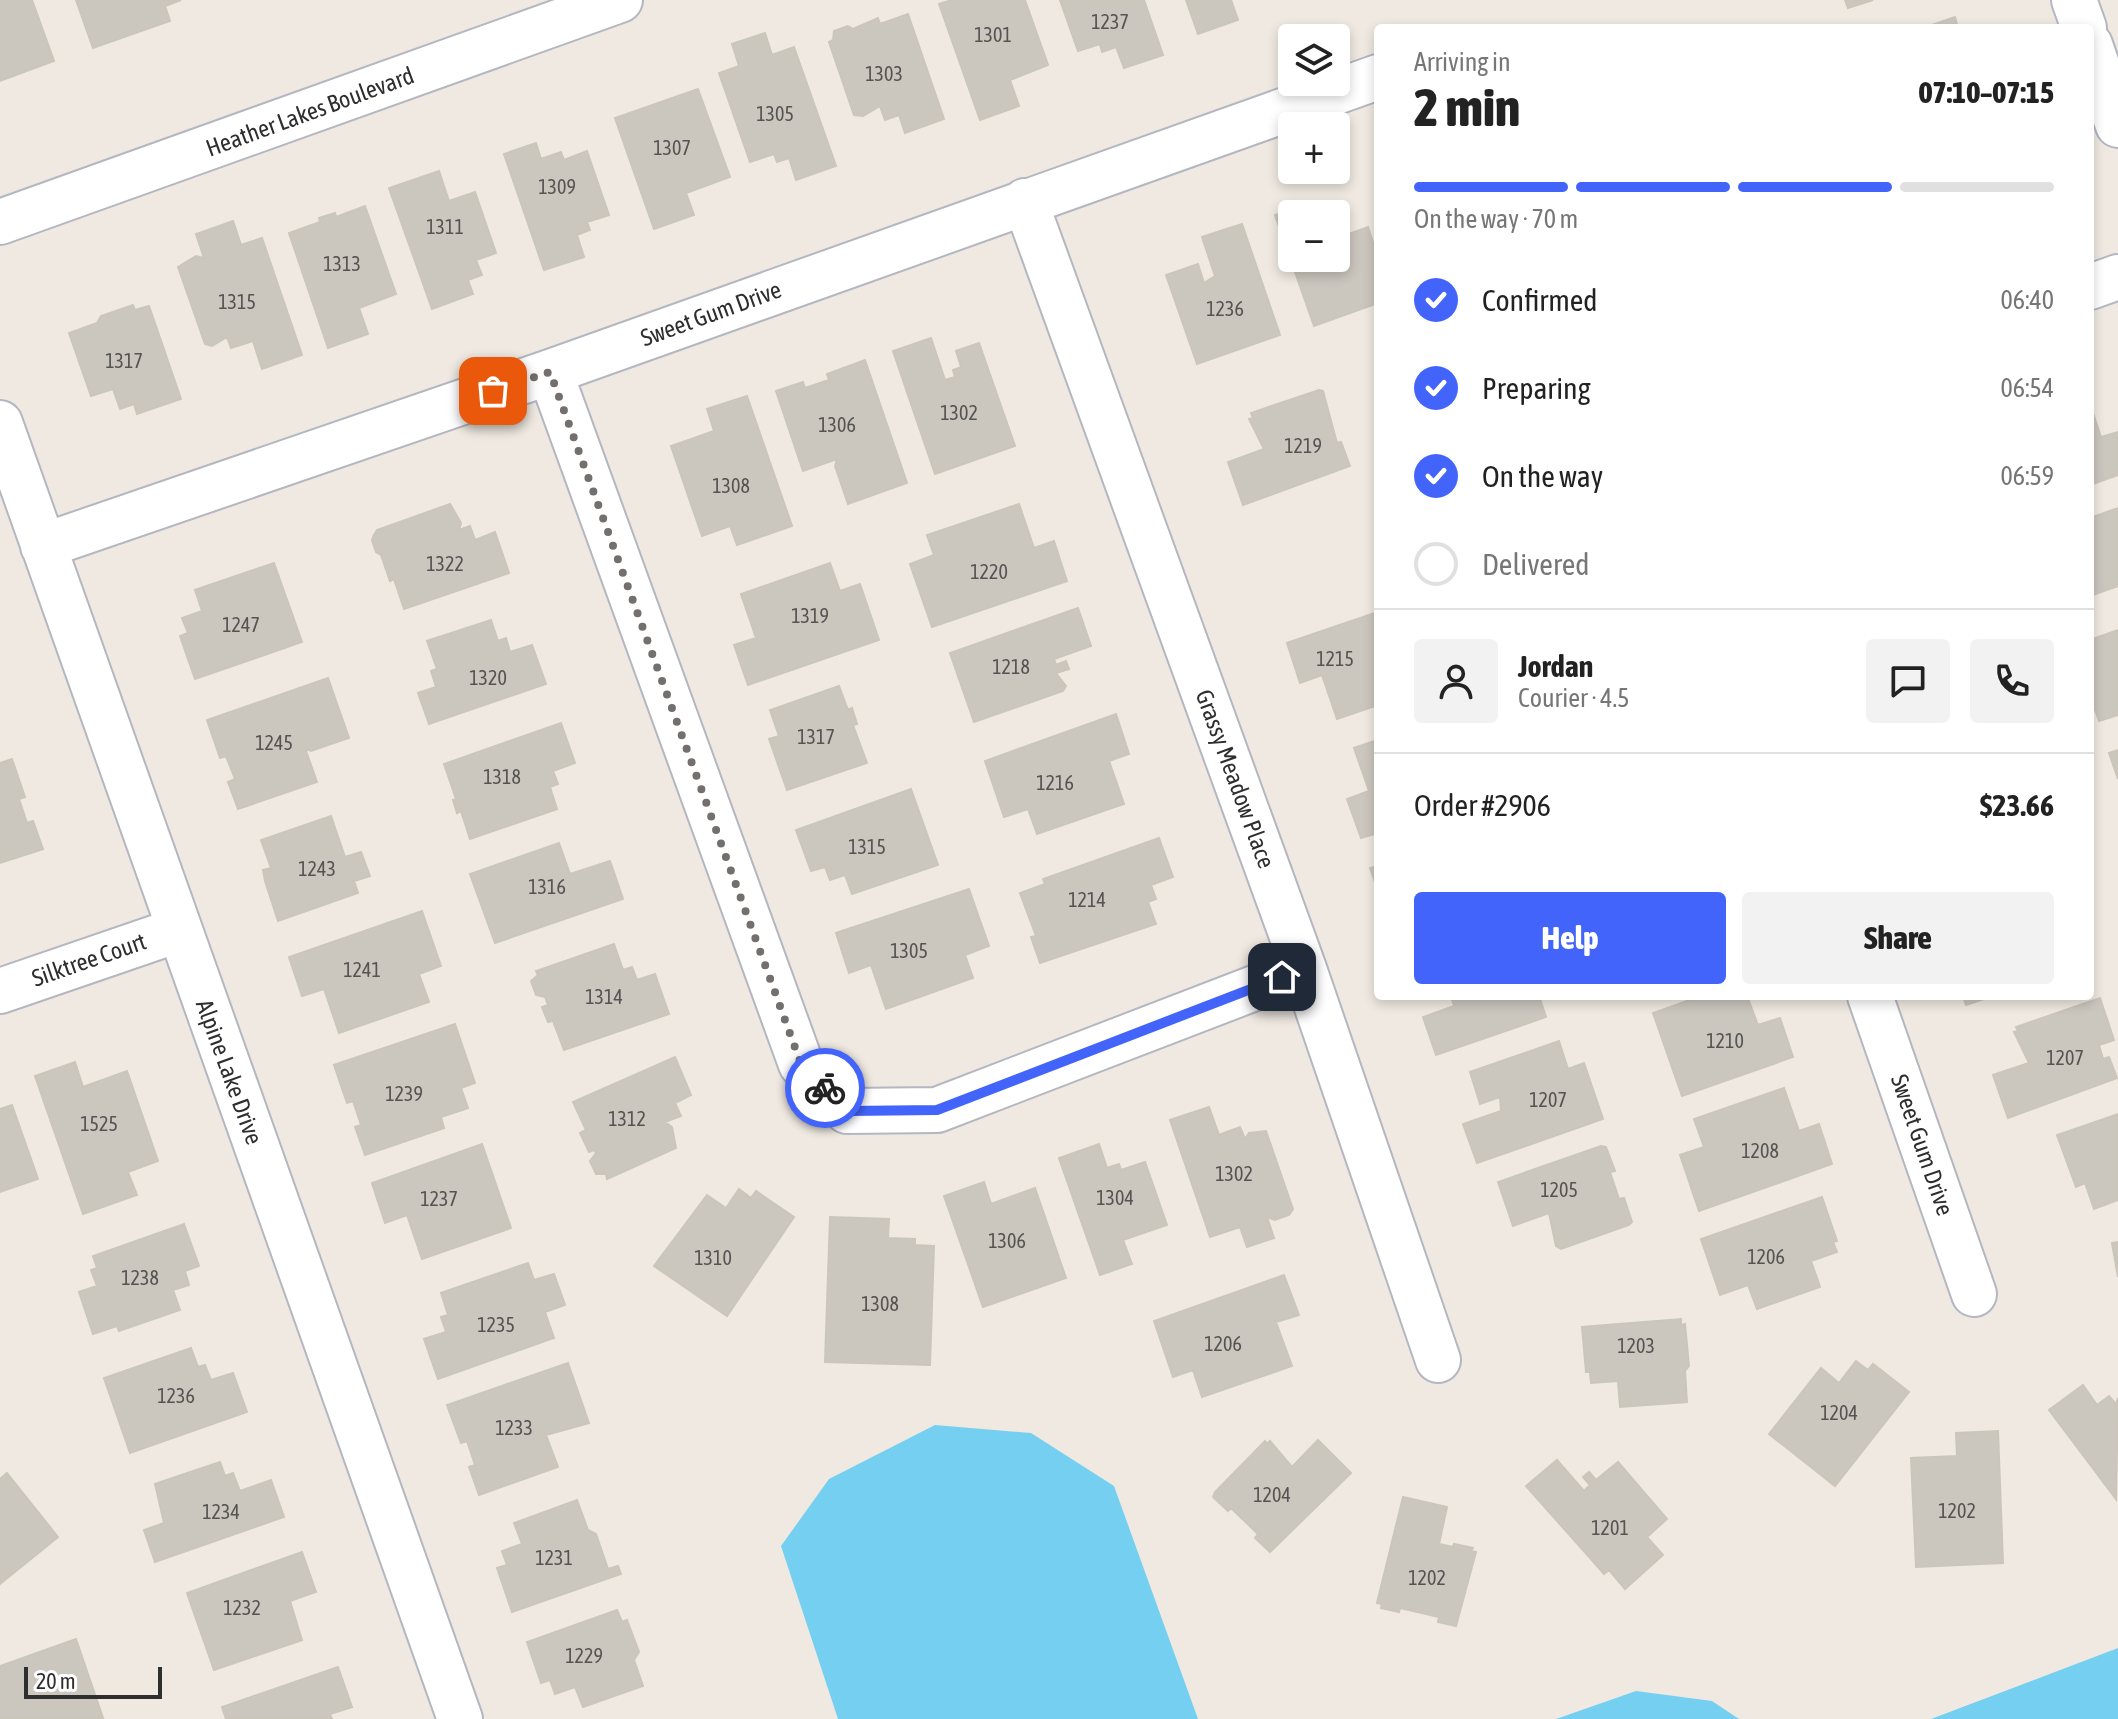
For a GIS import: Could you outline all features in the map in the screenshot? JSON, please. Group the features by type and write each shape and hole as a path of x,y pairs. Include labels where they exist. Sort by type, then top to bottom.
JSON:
{"street":[{"name":"Heather Lakes Boulevard","path":"0,222 620,0"},
{"path":"2074,0 2083,24"},
{"path":"2094,56 2118,125"},
{"name":"Sweet Gum Drive","path":"43,546 550,372 1374,78"},
{"name":"Grassy Meadow Place","path":"1025,201 1304,969 1438,1360"},
{"path":"2094,286 2118,277"},
{"path":"550,372 801,1064 847,1111 937,1110 1304,969"},
{"name":"Alpine Lake Drive","path":"0,423 460,1719"},
{"name":"Silktree Court","path":"0,991 178,930"},
{"name":"Sweet Gum Drive","path":"1871,1000 1974,1294"}],"water":[{"path":"935,1425 1031,1433 1114,1486 1198,1719 838,1719 781,1546 829,1479"},
{"path":"2118,1648 2118,1719 1931,1719"},
{"path":"1636,1691 1712,1701 1739,1719 1556,1719"}],"building":[{"path":"0,0 32,0 54,61 0,81"},
{"path":"76,0 181,0 165,6 170,21 93,48"},
{"path":"952,0 1025,0 1048,65 1010,80 1019,106 980,120 939,4"},
{"path":"1060,0 1144,0 1163,55 1124,68 1116,47 1102,52 1100,44 1078,51"},
{"path":"1186,0 1231,0 1238,20 1198,34"},
{"path":"1845,0 1873,0 1848,8"},
{"path":"908,14 944,119 905,133 899,115 885,120 880,106 863,116 854,115 829,42 833,40 834,31 848,26 853,29 878,18 880,24"},
{"path":"1955,17 1957,24 1935,24"},
{"path":"765,33 772,55 794,47 836,166 796,180 789,158 777,162 774,154 750,162 719,73 739,66 732,44"},
{"path":"698,89 730,177 686,193 694,215 654,229 615,118"},
{"path":"536,143 541,159 561,152 564,160 587,151 609,215 587,222 590,230 577,235 584,257 544,270 504,154"},
{"path":"439,171 449,201 475,192 496,253 476,260 482,275 468,280 473,294 432,309 389,188"},
{"path":"365,206 396,294 359,308 368,334 328,348 289,233 320,222 319,218 335,213 336,217"},
{"path":"233,221 241,245 262,238 302,355 262,369 253,341 231,348 227,337 212,346 205,344 178,267 196,256 204,258 196,234"},
{"path":"1242,224 1280,335 1197,364 1166,275 1198,264 1204,283 1215,276 1202,237"},
{"path":"1368,227 1374,245 1374,304 1314,326 1295,272 1350,272 1350,234"},
{"path":"133,305 135,310 149,306 181,399 137,414 134,404 120,409 113,389 91,396 69,333 97,323 101,316"},
{"path":"931,338 945,380 955,377 953,370 961,367 956,351 979,343 1015,446 935,474 893,351"},
{"path":"865,360 907,483 848,504 835,466 837,459 803,471 776,391 803,382 805,388 829,380 827,374"},
{"path":"1323,391 1337,443 1341,442 1350,466 1243,505 1228,462 1264,449 1249,419 1253,418 1251,413"},
{"path":"747,396 792,526 737,545 730,526 702,536 671,446 714,431 707,409"},
{"path":"2094,416 2101,437 2118,432 2118,475 2094,484"},
{"path":"450,504 461,523 459,530 470,526 475,540 495,532 509,573 404,609 394,579 390,581 381,555 376,552 372,540 374,535 377,530"},
{"path":"1019,504 1034,548 1054,541 1067,581 932,627 910,564 934,555 927,535"},
{"path":"2118,508 2118,586 2094,595 2094,517"},
{"path":"274,563 302,642 195,679 180,636 188,633 182,618 202,611 195,590"},
{"path":"830,563 840,591 860,584 879,640 748,685 734,645 756,638 741,594"},
{"path":"1078,608 1091,646 1054,659 1056,665 1066,661 1069,669 1056,673 1066,686 1063,691 974,722 950,653"},
{"path":"1374,613 1374,706 1337,719 1322,675 1300,683 1287,643"},
{"path":"491,620 498,641 506,638 510,652 532,645 546,684 429,724 418,693 436,687 431,671 437,669 427,641"},
{"path":"2118,630 2118,715 2099,721 2094,707 2094,639"},
{"path":"328,678 349,738 311,751 305,748 317,782 238,809 228,782 235,779 226,756 220,758 207,720"},
{"path":"839,686 848,710 852,708 857,724 853,725 867,763 787,790 769,739 779,736 770,710"},
{"path":"1116,714 1129,754 1109,761 1124,804 1037,834 1028,809 1004,817 985,761"},
{"path":"561,723 575,763 553,771 558,784 550,787 557,809 470,839 461,811 457,813 453,800 456,799 444,764"},
{"path":"1374,741 1374,834 1361,838 1347,799 1369,791 1354,748"},
{"path":"2118,750 2118,779 2109,753"},
{"path":"12,759 25,797 19,799 27,823 33,821 43,849 0,863 0,763"},
{"path":"911,789 938,865 852,894 845,875 830,880 825,867 811,871 796,830"},
{"path":"331,816 345,857 361,852 370,876 354,881 358,893 278,921 265,881 263,870 271,868 261,840"},
{"path":"1159,838 1173,877 1151,885 1156,899 1148,902 1156,924 1040,963 1031,937 1036,936 1020,893 1045,884 1043,879"},
{"path":"559,843 570,874 610,861 623,899 495,943 470,874"},
{"path":"969,889 989,946 965,955 973,978 886,1009 871,965 849,973 836,933"},
{"path":"422,911 441,966 419,974 429,1002 339,1033 324,989 302,996 289,957"},
{"path":"614,944 623,970 632,967 637,980 655,974 669,1014 564,1050 553,1021 548,1022 542,1007 548,1005 545,997 536,995 531,981 538,975 536,971"},
{"path":"2100,998 2114,1040 2099,1045 2103,1059 2109,1057 2117,1078 2008,1118 1993,1075 2029,1063 2014,1032 2018,1031 2016,1027"},
{"path":"1452,1000 1540,1000 1546,1017 1436,1055 1423,1017 1454,1006"},
{"path":"1690,1000 1749,1000 1758,1025 1780,1018 1793,1057 1682,1096 1653,1013"},
{"path":"1964,1000 1981,1000 1966,1005"},
{"path":"455,1024 475,1083 461,1088 468,1108 441,1117 444,1128 365,1155 355,1127 361,1125 353,1101 347,1103 334,1065"},
{"path":"1559,1041 1568,1069 1584,1063 1603,1119 1477,1163 1463,1124 1501,1111 1500,1097 1480,1104 1470,1072"},
{"path":"675,1057 691,1095 675,1103 681,1116 665,1122 672,1127 676,1148 607,1179 606,1174 596,1174 590,1161 596,1153 594,1150 589,1152 580,1133 586,1130 573,1102"},
{"path":"75,1062 83,1087 127,1071 158,1161 128,1172 137,1195 83,1214 35,1076"},
{"path":"1784,1088 1799,1131 1819,1124 1832,1164 1699,1211 1680,1155 1704,1147 1694,1119"},
{"path":"12,1105 38,1179 0,1192 0,1109"},
{"path":"1209,1107 1219,1135 1240,1127 1245,1139 1249,1133 1266,1131 1293,1209 1289,1215 1275,1220 1267,1217 1274,1238 1247,1247 1240,1227 1210,1237 1170,1120"},
{"path":"2118,1114 2118,1200 2094,1209 2085,1183 2076,1187 2057,1135"},
{"path":"482,1144 511,1228 422,1259 407,1215 385,1223 372,1183"},
{"path":"1099,1144 1107,1168 1119,1164 1121,1170 1145,1162 1167,1225 1123,1240 1132,1264 1100,1275 1059,1158"},
{"path":"1601,1146 1606,1147 1615,1171 1610,1172 1619,1199 1624,1198 1632,1222 1629,1225 1561,1249 1556,1246 1549,1213 1513,1226 1498,1182"},
{"path":"984,1182 991,1204 1035,1188 1066,1278 983,1307 944,1196"},
{"path":"739,1189 751,1198 756,1191 794,1217 727,1316 654,1266 707,1195 726,1208"},
{"path":"1822,1197 1837,1241 1833,1242 1837,1252 1811,1261 1820,1287 1757,1309 1748,1285 1720,1295 1701,1239"},
{"path":"830,1217 889,1219 888,1238 915,1239 915,1245 934,1246 930,1365 825,1362"},
{"path":"184,1224 199,1266 185,1271 189,1285 173,1290 180,1310 119,1331 117,1326 93,1334 79,1292 97,1286 91,1270 97,1268 93,1256"},
{"path":"2118,1242 2118,1277 2112,1243"},
{"path":"528,1263 534,1280 554,1274 565,1305 545,1312 554,1338 438,1379 424,1339 446,1332 441,1317 448,1315 441,1293"},
{"path":"1284,1275 1299,1315 1276,1322 1292,1366 1202,1397 1193,1370 1173,1377 1154,1321"},
{"path":"1681,1319 1681,1325 1685,1324 1689,1366 1685,1371 1687,1402 1620,1407 1618,1381 1591,1383 1590,1372 1586,1372 1582,1327"},
{"path":"191,1348 198,1367 205,1365 211,1380 233,1373 247,1412 130,1453 104,1378"},
{"path":"1856,1361 1868,1370 1873,1364 1909,1392 1835,1486 1769,1434 1821,1368 1839,1383"},
{"path":"568,1363 589,1423 546,1435 558,1467 479,1495 469,1467 475,1465 467,1441 461,1443 447,1405"},
{"path":"2083,1385 2097,1405 2109,1396 2116,1404 2118,1398 2116,1499 2049,1410"},
{"path":"1998,1431 2003,1563 1916,1567 1911,1458 1957,1456 1956,1433"},
{"path":"1318,1440 1351,1473 1270,1552 1255,1538 1258,1534 1231,1508 1228,1511 1213,1497 1215,1492 1265,1441 1267,1444 1270,1441 1292,1467"},
{"path":"1557,1460 1584,1491 1590,1485 1583,1477 1589,1472 1596,1480 1618,1462 1667,1519 1647,1537 1663,1555 1625,1589 1609,1570 1604,1574 1526,1486"},
{"path":"220,1462 225,1476 233,1473 240,1491 271,1480 284,1517 155,1562 144,1530 164,1523 155,1484"},
{"path":"7,1473 58,1537 0,1584 0,1479"},
{"path":"1403,1497 1447,1507 1439,1544 1473,1548 1471,1551 1476,1552 1456,1626 1438,1622 1439,1617 1400,1608 1399,1612 1381,1608 1382,1604 1377,1603"},
{"path":"577,1500 588,1530 596,1534 608,1569 618,1566 621,1574 512,1612 497,1568 507,1565 502,1551 522,1544 514,1523"},
{"path":"302,1552 316,1592 290,1601 302,1640 214,1670 187,1593"},
{"path":"617,1610 622,1622 627,1620 639,1652 634,1660 643,1686 583,1707 575,1687 555,1694 550,1680 541,1683 527,1642"},
{"path":"76,1639 103,1718 0,1719 0,1666"},
{"path":"338,1667 352,1707 330,1714 332,1719 226,1719 222,1707"}],"way so far":[{"path":"493,391 550,372 801,1064 825,1088"}],"route":[{"path":"825,1088 847,1111 937,1110 1282,977"}]}
